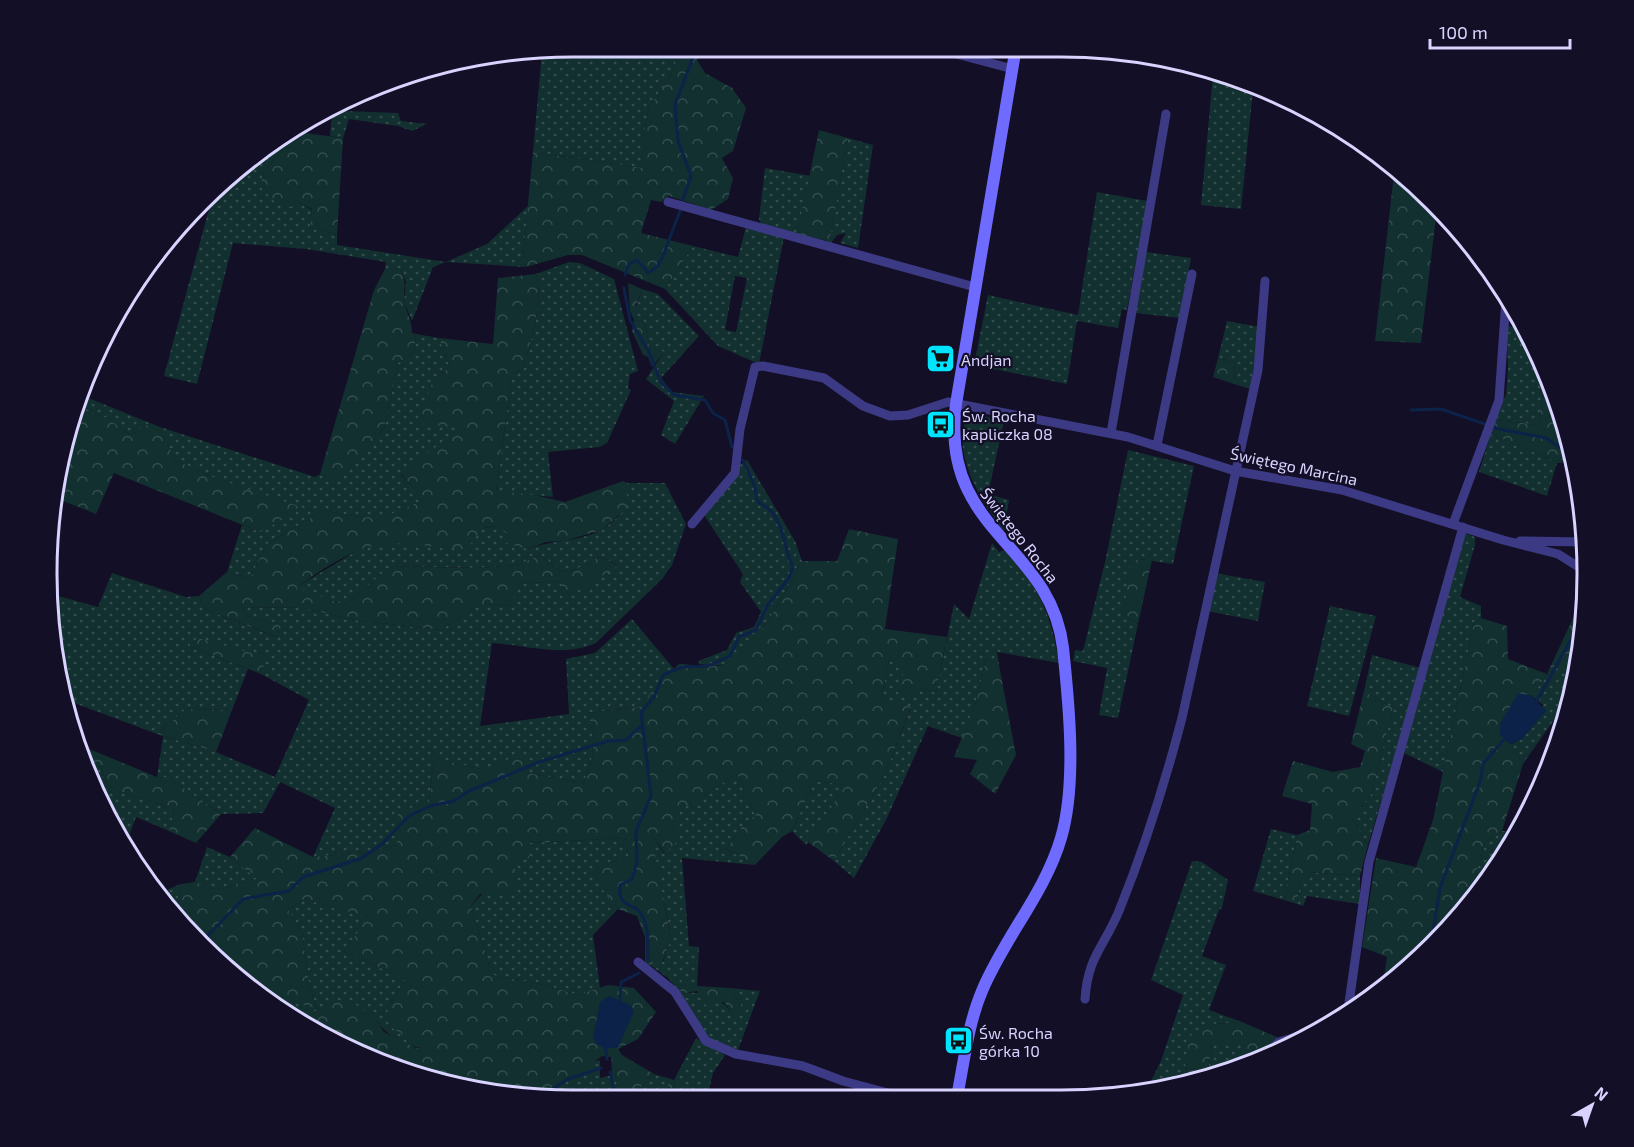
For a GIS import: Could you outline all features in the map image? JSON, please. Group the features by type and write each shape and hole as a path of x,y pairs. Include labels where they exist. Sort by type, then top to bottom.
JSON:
{"street":[{"path":"969,57 1012,69"},
{"name":"Świętego Rocha","path":"958,1090 972,1023 982,991 1058,848 1066,817 1070,787 1065,674 1059,627 1040,585 986,523 964,486 953,441 956,404 1014,57"},
{"path":"1111,433 1167,114"},
{"path":"668,202 975,287"},
{"path":"1157,445 1192,274"},
{"path":"1085,999 1092,960 1119,912 1168,771 1182,718 1258,370 1265,281"},
{"path":"1453,524 1499,400 1505,311"},
{"name":"Świętego Marcina","path":"693,524 735,473 740,429 755,367 824,378 863,406 890,416 908,415 948,402 1111,433 1157,445 1235,471 1342,490 1503,540 1558,554 1577,566"},
{"path":"1349,1001 1369,862 1463,527"},
{"path":"1503,540 1576,542"},
{"path":"638,963 675,992 706,1041 736,1054 803,1066 843,1081 877,1090"}],"green space":[{"path":"678,57 669,79 649,107 643,138 643,168 533,152 541,58"},
{"path":"678,57 698,57 697,60 705,73 732,88 746,108 733,151 722,158 733,178 728,199 711,210 669,196 661,202 651,200 641,233 693,246 665,289 582,255 568,255 526,267 523,256 533,152 643,168 643,138 649,107 669,79"},
{"path":"1213,80 1253,94 1241,209 1201,205"},
{"path":"343,111 398,113 401,121 427,124 412,131 398,126 349,119 343,138 330,136 332,117"},
{"path":"819,130 848,138 830,239 824,240 797,234"},
{"path":"304,133 343,138 337,235 310,227 312,209 297,202 290,208 276,203 262,189 262,175 282,148"},
{"path":"848,138 873,145 858,248 840,243 846,233 837,235 831,243 824,240 830,238"},
{"path":"282,148 262,175 297,202 312,210 310,227 337,235 337,245 446,262 433,267 412,321 404,302 406,282 401,269 385,269 386,262 306,249 233,243 197,384 164,376 210,206 233,185"},
{"path":"765,168 811,176 797,234 761,224 759,219"},
{"path":"1393,179 1436,219 1421,343 1375,341"},
{"path":"1097,192 1147,201 1127,310 1122,309 1118,328 1077,321 1067,384 974,365 988,295 1078,315"},
{"path":"528,206 523,256 526,267 446,262 487,244"},
{"path":"746,227 784,237 759,364 718,346 665,289 693,246 738,257","holes":["735,276 747,278 736,332 725,330"]},
{"path":"1146,252 1191,258 1180,318 1135,313"},
{"path":"569,262 580,263 614,279 638,371 630,374 628,388 631,390 607,443 599,447 548,452 553,497 496,492 512,374 523,369 536,321 539,295 536,274"},
{"path":"385,269 401,269 406,308 412,333 416,334 414,352 398,363 384,428 338,482 320,474 374,290"},
{"path":"536,274 538,308 523,369 512,374 496,491 534,495 565,502 623,481 627,483 627,508 602,530 564,541 546,542 527,549 506,543 509,535 497,526 483,528 466,550 396,543 373,546 343,558 296,588 345,605 391,566 477,568 517,565 541,555 562,572 585,566 600,556 618,566 569,596 559,581 521,584 509,606 482,603 441,630 355,620 303,608 243,607 247,616 279,624 277,637 204,609 199,596 227,572 250,578 267,544 324,510 354,516 385,516 424,499 401,474 460,428 416,423 434,379 450,367 439,338 493,344 498,278"},
{"path":"628,283 642,289 634,311 630,311"},
{"path":"642,289 658,294 699,336 661,378 672,392 704,396 675,444 661,435 674,401 646,379 664,352 649,346 645,322 634,320 630,311 637,305"},
{"path":"634,320 645,322 649,346 664,352 652,367 648,357 643,355 632,331"},
{"path":"1227,321 1260,327 1250,389 1234,384 1235,362 1218,358"},
{"path":"1506,326 1514,327 1543,390 1538,425 1496,420 1506,394 1508,369"},
{"path":"416,334 439,338 450,367 434,379 461,428 401,475 425,499 373,520 324,510 267,544 250,578 227,572 242,525 260,532 210,476 175,460 160,427 315,477 320,474 338,481 384,428 398,363 414,352"},
{"path":"1218,358 1235,362 1234,384 1213,377"},
{"path":"1543,390 1563,456 1557,462 1491,434 1496,420 1538,425"},
{"path":"88,398 150,423 131,435 107,418 83,410"},
{"path":"83,410 107,418 131,435 150,423 160,427 175,460 210,476 304,508 260,532 114,473 96,514 62,501"},
{"path":"973,415 983,421 984,416 1004,421 988,494 1009,500 1004,532 979,493 966,464 963,434 966,419"},
{"path":"1491,434 1557,462 1563,456 1564,463 1557,463 1547,496 1479,472"},
{"path":"1128,450 1194,466 1173,564 1139,559 1123,613 1138,624 1118,718 1099,715 1107,668 1073,661 1075,650 1083,651 1105,562"},
{"path":"747,460 795,541 802,561 778,605 744,651 719,665 700,664 698,661 727,650 736,633 754,627 761,612 740,582 743,574 704,515 740,465"},
{"path":"627,483 665,483 686,524 672,565 662,579 596,643 571,650 558,650 492,643 480,726 569,714 566,659 595,653 632,619 674,669 639,707 588,713 593,749 583,783 527,773 488,771 434,758 429,802 397,845 366,852 313,857 335,808 280,782 263,813 221,814 169,778 157,777 163,736 216,752 275,777 309,700 261,674 265,657 189,646 248,669 232,710 186,709 157,734 74,703 61,641 58,596 98,607 112,573 186,597 199,596 204,609 276,637 279,624 247,616 243,607 303,608 355,620 441,630 482,603 509,606 520,584 559,581 569,596 617,565 600,556 585,566 562,572 541,555 517,565 477,568 391,566 345,605 295,588 358,550 375,545 498,526 527,549 592,534 608,526 626,508"},
{"path":"849,529 898,539 885,629 947,637 936,692 919,688 912,696 898,693 905,665 889,660 881,700 911,707 885,774 834,861 808,842 846,785 815,781 792,831 782,837 755,865 726,849 742,827 756,815 737,774 678,812 677,841 665,854 651,833 671,938 662,963 651,958 650,965 645,963 645,937 637,916 618,909 588,871 607,863 629,859 625,838 529,843 529,858 514,860 518,895 480,894 471,906 492,975 545,985 578,995 608,985 634,988 656,1012 638,1039 618,1049 622,1055 654,1074 637,1090 619,1090 611,1057 602,1056 555,1089 506,1086 473,1080 407,1063 376,1051 345,1037 299,1011 321,1012 334,999 354,1003 376,1020 384,1032 416,1048 422,1047 389,1026 387,1008 406,979 344,952 368,917 304,899 288,910 302,931 309,984 316,1008 284,1001 259,983 208,939 177,904 181,884 195,882 217,890 257,879 230,857 255,828 313,857 366,852 397,845 398,812 429,802 434,758 488,771 515,755 533,761 527,773 583,783 593,749 588,713 639,707 663,678 679,664 716,666 734,659 746,649 768,620 802,561 837,561"},
{"path":"1464,533 1475,537 1475,545 1460,597 1481,606 1481,618 1474,623 1443,772 1404,753"},
{"path":"992,543 999,552 1004,550 1035,589 1052,629 1059,663 997,652 999,665 986,659 976,702 962,738 928,726 887,818 854,878 834,861 885,774 911,708 881,700 889,660 905,664 919,688 936,692 954,604 969,619"},
{"path":"1139,559 1152,560 1138,624 1123,613 1131,562"},
{"path":"1215,573 1265,582 1258,621 1207,611"},
{"path":"1330,606 1376,616 1349,716 1307,706"},
{"path":"1576,613 1569,660 1556,681 1547,674"},
{"path":"1481,618 1507,626 1508,659 1547,674 1532,696 1518,694 1500,735 1511,744 1523,764 1502,831 1485,844 1473,884 1449,914 1426,939 1384,976 1387,957 1362,947 1376,858 1416,867 1433,820 1474,623"},
{"path":"197,638 266,657 261,674 189,646"},
{"path":"1372,655 1421,668 1368,845 1351,817 1371,795 1393,708 1364,691"},
{"path":"986,659 999,665 1016,755 995,794 970,774 977,760 954,757 976,702"},
{"path":"1570,660 1557,716 1523,764 1511,744 1522,739 1543,705 1532,696 1547,674 1556,680"},
{"path":"1364,691 1393,708 1371,795 1351,817 1368,845 1360,876 1309,872 1300,881 1297,904 1284,900 1297,835 1310,830 1312,804 1282,796 1293,761 1333,772 1360,767 1365,751 1351,744"},
{"path":"186,709 232,710 216,752 157,734"},
{"path":"87,748 157,777 169,778 221,814 196,843 169,831 175,809 118,791 106,782 101,768 94,766"},
{"path":"94,766 101,768 106,782 118,791 175,809 169,831 136,817 129,836"},
{"path":"737,774 756,815 742,827 726,849 755,865 682,858 689,946 699,947 697,986 679,992 668,978 650,965 651,958 663,962 671,938 650,831 664,854 677,841 677,812"},
{"path":"815,781 847,785 806,845 792,831"},
{"path":"1271,829 1297,835 1284,900 1253,891"},
{"path":"1502,831 1509,831 1473,884 1485,844"},
{"path":"625,838 629,859 607,863 610,897 618,909 593,935 600,988 578,995 545,985 492,975 471,906 529,843"},
{"path":"207,847 230,857 258,879 217,890 195,882"},
{"path":"1192,861 1202,862 1228,880 1222,908 1219,910 1202,956 1226,965 1209,1010 1242,1022 1214,1024 1185,1063 1188,1074 1151,1082 1161,1061 1183,995 1151,980"},
{"path":"1308,872 1360,876 1360,904 1307,896 1303,906 1297,904 1300,881"},
{"path":"181,884 177,904 166,890"},
{"path":"304,899 369,917 344,952 406,979 387,1008 423,1047 403,1043 396,1039 376,1020 299,1011 284,1001 316,1007 309,984 302,931 288,910"},
{"path":"682,976 697,986 730,988 741,1005 742,1015 733,1015 724,1002 705,1005 697,991 680,994"},
{"path":"730,988 760,991 738,1050 707,1037 680,994 696,993 710,996 722,1003 733,1015 741,1005"},
{"path":"1242,1022 1279,1038 1271,1045 1239,1058 1245,1047 1244,1043 1212,1043 1209,1068 1188,1074 1185,1063 1190,1036 1214,1024"},
{"path":"696,1038 725,1055 713,1073 709,1090 671,1090 677,1082 664,1090 637,1090 654,1074 674,1080"},
{"path":"1212,1043 1244,1043 1246,1047 1240,1058 1209,1068"},
{"path":"611,1057 619,1090 555,1089 592,1062 600,1060 600,1078 612,1075"},
{"path":"674,1080 677,1081 671,1090 661,1090"}],"water":[{"path":"1518,693 1532,696 1546,711 1522,739 1511,744 1500,735 1500,724"},
{"path":"609,996 631,1005 634,1011 618,1048 604,1048 596,1044 593,1038 600,1002"}],"waterway":[{"path":"682,202 691,176 678,141 675,105 693,57"},
{"path":"625,275 629,264 637,260 648,273 657,267 680,211"},
{"path":"624,288 630,320 649,352 660,381 674,395 705,400 713,413 725,420 732,447"},
{"path":"1411,410 1441,409 1499,429 1546,438 1561,448"},
{"path":"648,960 647,933 643,917 640,912 624,902 620,893 620,885 632,879 637,862 636,831 651,796 641,712 654,697 663,675 682,667 708,666 730,656 739,637 756,630 767,606 789,578 793,567 780,525 771,511 757,501 755,487 743,460"},
{"path":"1535,704 1574,635"},
{"path":"206,937 243,899 289,891 303,877 362,858 382,844 409,816 430,806 454,801 469,791 539,762 608,741 626,740 641,726"},
{"path":"1433,931 1440,888 1480,782 1483,764 1507,736"},
{"path":"620,1002 621,982 639,973"},
{"path":"605,1046 607,1059"},
{"path":"551,1089 568,1079 601,1068"},
{"path":"610,1072 614,1090"}],"place":[{"name":"Andjan","path":"940,359"},
{"name":"Św. Rocha kapliczka 08","path":"941,424"},
{"name":"Św. Rocha górka 10","path":"958,1041"}]}
